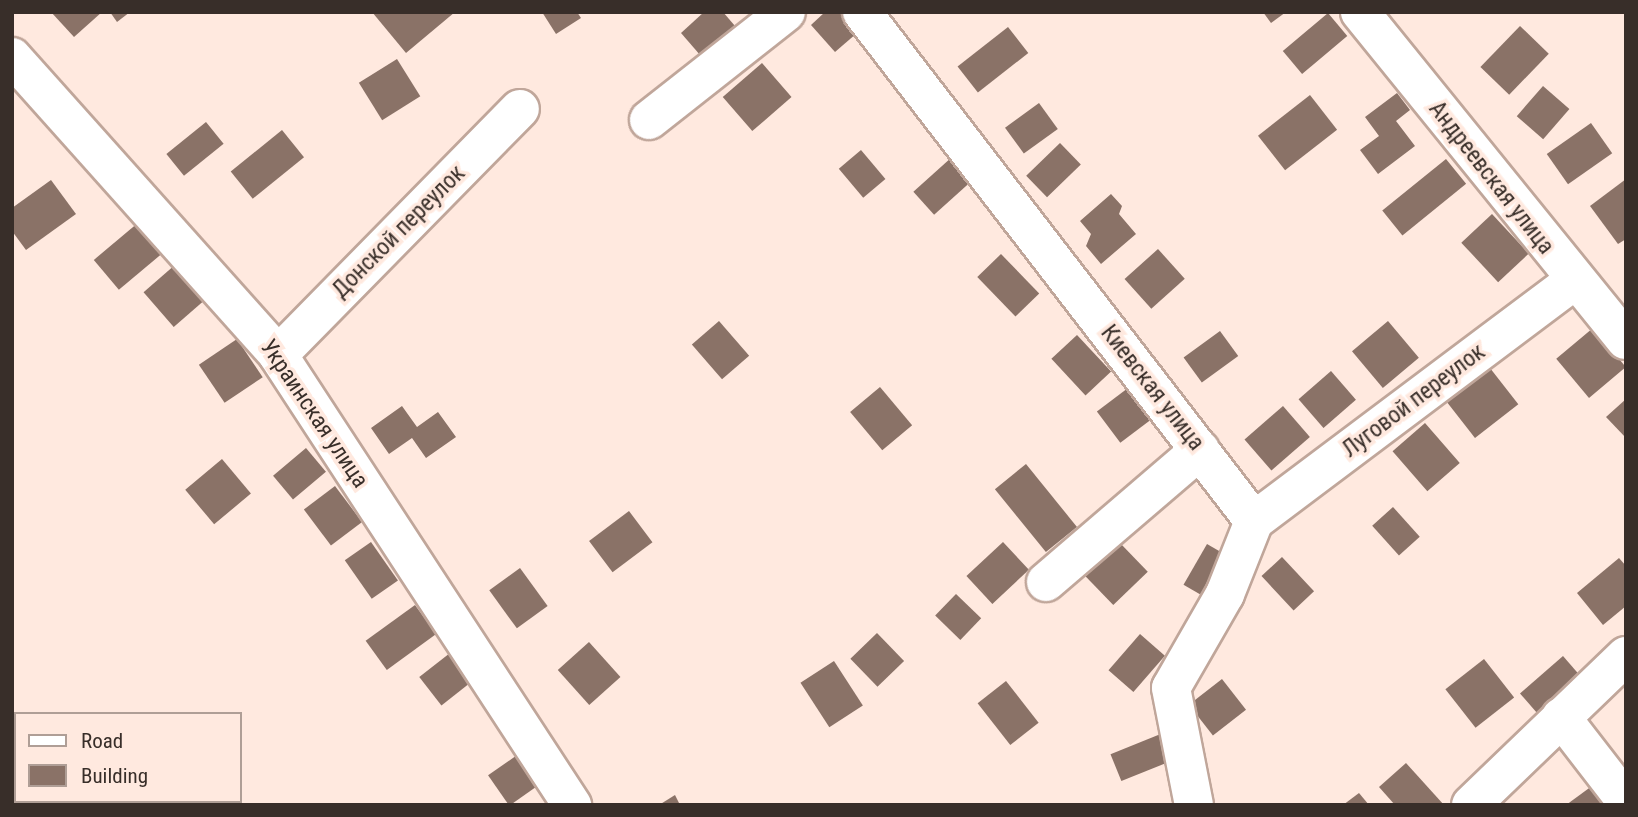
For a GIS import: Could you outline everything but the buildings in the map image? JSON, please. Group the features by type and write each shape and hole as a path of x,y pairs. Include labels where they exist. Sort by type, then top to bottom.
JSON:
{"street":[{"path":"649,120 786,12"},
{"name":"Киевская улица","path":"862,12 1254,521"},
{"name":"Андреевская улица","path":"1360,12 1574,281 1626,341"},
{"name":"Украинская улица","path":"12,57 278,355 572,805"},
{"name":"Донской переулок","path":"278,355 520,109"},
{"name":"Луговой переулок","path":"1254,521 1574,281"},
{"path":"1046,582 1200,450"},
{"path":"1194,805 1171,688 1226,594 1254,521"},
{"path":"1471,805 1626,656"},
{"path":"1561,717 1626,801"}]}
